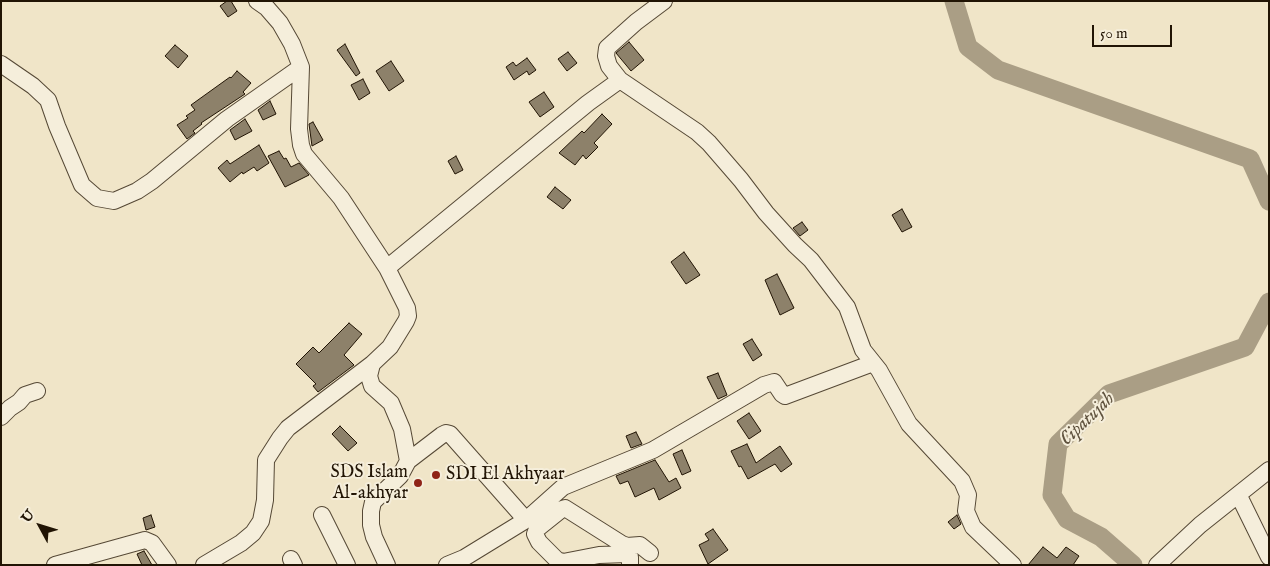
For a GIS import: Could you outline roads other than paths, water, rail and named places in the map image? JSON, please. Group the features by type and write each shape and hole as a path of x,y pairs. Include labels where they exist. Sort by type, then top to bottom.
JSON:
{"street":[{"path":"204,565 241,544 253,533 261,521 265,500 266,460 288,428 372,364 390,347 408,316 407,308 387,268 341,198 302,150 299,129 301,67 292,44 280,23 267,8 257,1"},
{"path":"664,1 606,48 609,66 620,80 697,132 723,158 766,213 795,245 812,260 847,307 863,350 879,370 909,424 962,481 968,495 966,511 973,527 1013,565"},
{"path":"1,64 33,86 48,100 82,185 97,198 114,201 137,191 152,181 227,119 301,67"},
{"path":"387,268 588,103 620,80"},
{"path":"447,565 464,558 526,520 562,487 653,450 764,384 774,382 785,396 873,363"},
{"path":"372,364 369,376 372,386 391,403 402,429 408,461"},
{"path":"1,417 26,394 37,390"},
{"path":"387,565 371,525 373,502 400,476 408,461 446,433 450,434 526,520"},
{"path":"1157,565 1200,525 1269,470"},
{"path":"1243,492 1269,534"},
{"path":"1243,492 1269,557"},
{"path":"630,565 630,557 626,554 599,555 563,562 557,560 539,542 535,534 537,529 562,508 565,508 622,544 627,546 640,545 650,553"},
{"path":"322,515 346,565"},
{"path":"55,565 145,540 152,544 168,565"}],"waterway":[{"name":"Cipatujah","path":"954,1 968,47 998,70 1250,159 1269,201"},
{"name":"Cipatujah","path":"1133,565 1101,537 1067,519 1052,495 1058,444 1109,394 1245,347 1269,302"}],"place":[{"name":"SDI El Akhyaar","path":"436,475"},
{"name":"SDS Islam Al-akhyar","path":"418,483"}]}
